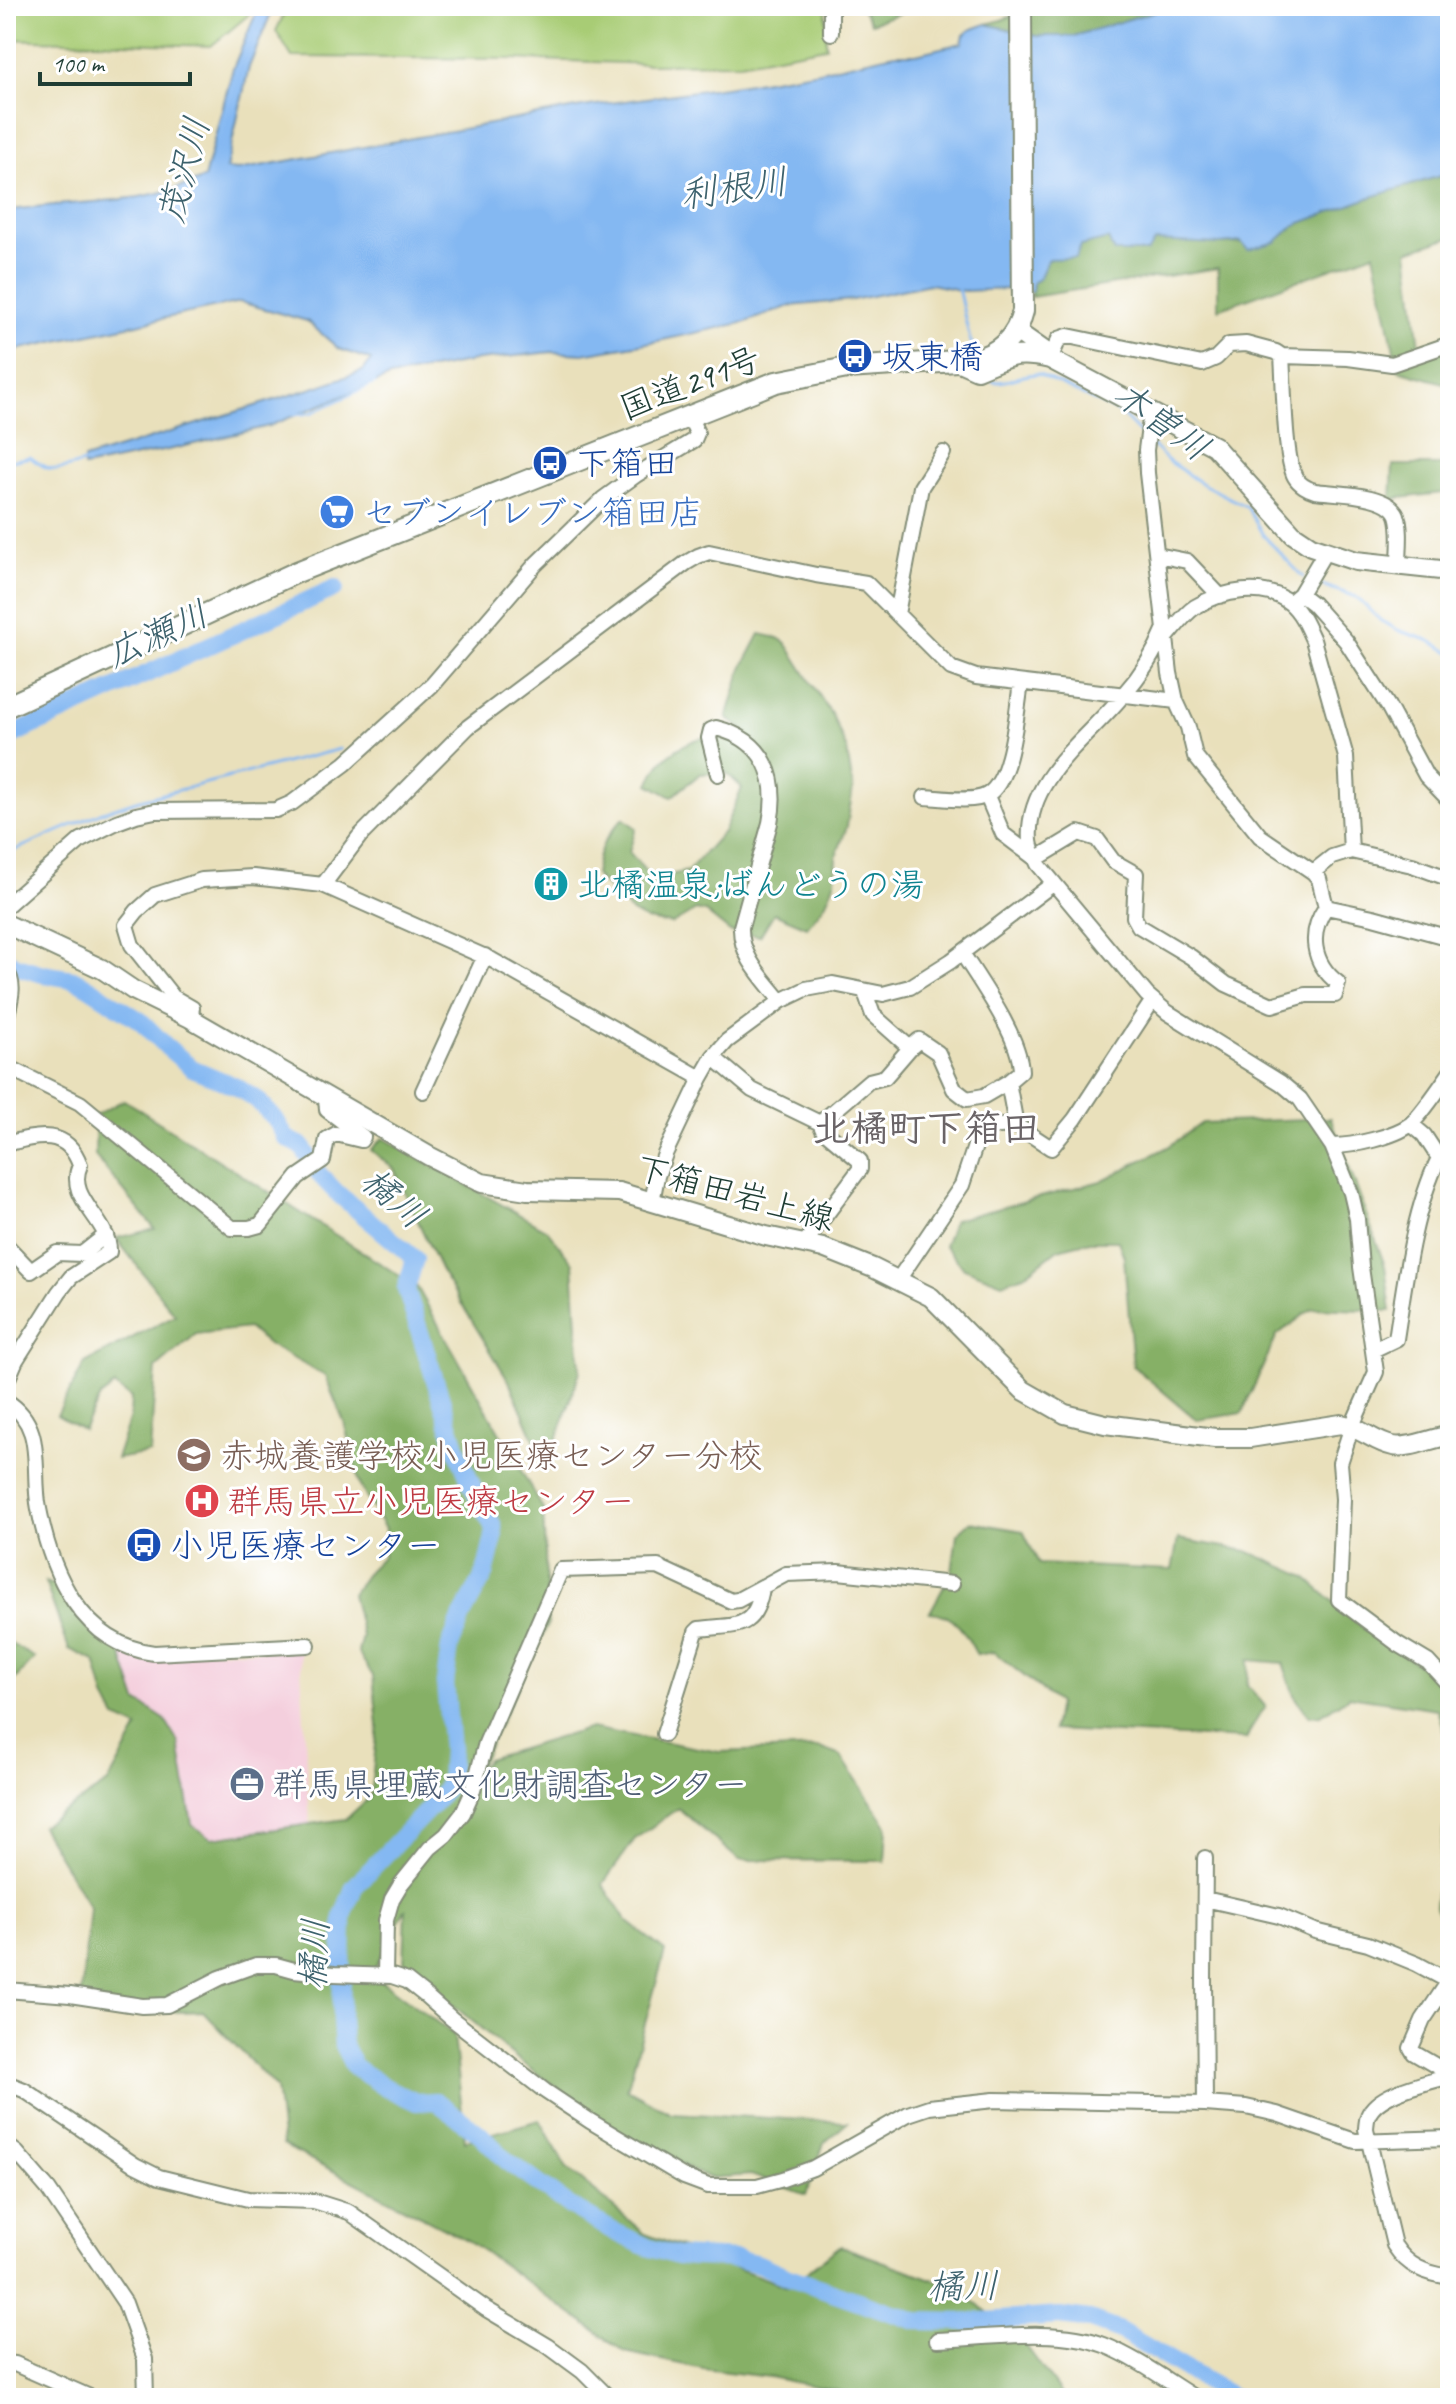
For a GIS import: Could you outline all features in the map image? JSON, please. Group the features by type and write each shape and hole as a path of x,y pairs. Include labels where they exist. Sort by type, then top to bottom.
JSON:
{"highway":[{"path":"977,363 1004,345 1016,331 1023,311 1021,6"},
{"name":"国道291号","path":"6,707 297,572 776,382 847,368 977,363"}],"main road":[{"path":"1016,331 1046,352 1050,359"},
{"path":"977,363 1012,354 1050,359 1149,419 1214,446 1293,534 1311,546 1356,561 1450,571"},
{"name":"下箱田岩上線","path":"6,924 102,969 133,990 190,1018 429,1156 482,1183 527,1190 619,1192 766,1236 823,1248 873,1268 931,1297 1023,1390 1065,1414 1105,1424 1215,1438 1250,1438 1341,1424 1352,1426"},
{"path":"1352,1426 1389,1445 1401,1446 1450,1436"}],"street":[{"path":"831,6 831,33"},
{"path":"1050,359 1059,339 1068,336 1202,364 1216,358 1229,345 1246,344 1282,356 1348,358 1392,364 1450,344"},
{"path":"1282,356 1289,455 1295,478 1308,489 1376,499 1389,505 1396,512 1399,524 1399,565"},
{"path":"6,906 81,840 117,822 155,811 276,810 316,787 432,685 536,564 603,499 694,440 697,433 690,418"},
{"path":"1036,859 1079,833 1097,839 1113,861 1136,874 1134,917 1139,926 1191,957 1226,984 1272,1005 1306,995 1335,995 1338,983 1318,959 1313,938 1318,919 1326,907 1319,879 1260,836 1195,756 1188,727 1176,701 1147,473 1149,419"},
{"path":"897,614 921,487 943,453"},
{"path":"323,885 359,837 468,727 698,556 709,552 866,583 951,668 976,677 1176,701"},
{"path":"1325,552 1298,595 1346,757 1351,851"},
{"path":"1157,555 1187,561 1220,596"},
{"path":"1450,801 1426,776 1388,706 1346,641 1313,604 1298,595 1254,590 1220,596 1193,608 1165,633 1124,695 1041,789 1031,821 1030,844 1038,864 1153,1000 1281,1083 1300,1099 1332,1146 1351,1193 1357,1219 1376,1372 1352,1426 1340,1463 1343,1499 1339,1600 1428,1662 1450,1686"},
{"path":"925,797 968,799 987,796 1005,774 1021,684"},
{"path":"718,774 709,738 711,730 716,728 738,737 757,752 771,774 773,806 770,823 740,935 749,959 781,1001"},
{"path":"987,796 1003,834 1036,859"},
{"path":"1313,872 1332,857 1351,851 1412,865 1450,879"},
{"path":"190,1018 192,1008 173,997 132,945 126,925 137,911 155,895 202,880 253,877 323,885 485,956 701,1078"},
{"path":"652,1202 665,1154 701,1078 727,1041 781,1001 806,989 833,984 883,994 910,987 962,953 1054,883"},
{"path":"1326,907 1450,938"},
{"path":"820,1123 869,1081 885,1077 919,1040 938,1053 954,1089 967,1099 984,1096 1021,1071 1021,1055 962,953"},
{"path":"423,1091 485,956"},
{"path":"6,971 12,985 6,1020"},
{"path":"865,992 873,1015 910,1048"},
{"path":"900,1277 962,1185 983,1127 1016,1125 1051,1148 1075,1119 1153,1000"},
{"path":"713,1057 752,1090 820,1123 823,1130 860,1161 860,1169 804,1244"},
{"path":"6,1066 80,1103 232,1228 260,1225 298,1177 323,1160 327,1139 336,1134 361,1140 363,1137 327,1110 326,1097"},
{"path":"1332,1146 1348,1146 1378,1138 1411,1124 1450,1073"},
{"path":"1008,1082 1016,1125"},
{"path":"1373,1350 1396,1339 1406,1267 1432,1173 1445,1159 1411,1124"},
{"path":"6,1144 34,1136 63,1140 78,1158 80,1165 76,1173 79,1194 109,1243 109,1252 65,1284 16,1360 6,1383"},
{"path":"6,1245 31,1271 57,1253 82,1254 106,1235"},
{"path":"6,1401 17,1408 32,1433 36,1451 38,1506 62,1585 76,1607 93,1625 124,1646 154,1653 308,1645"},
{"path":"385,1975 386,1920 392,1899 430,1848 446,1835 463,1813 486,1743 561,1570 658,1567 731,1601 786,1574 838,1572 952,1584"},
{"path":"664,1734 696,1632 746,1622 757,1608 762,1588"},
{"path":"1205,1858 1205,2104"},
{"path":"1205,1899 1279,1916 1315,1931 1368,1944 1445,1979 1447,1984 1423,2020 1411,2048 1414,2053 1450,2075"},
{"path":"6,1990 70,1995 142,2006 167,2005 220,1978 256,1965 334,1974 385,1975 407,1981 545,2091 684,2177 708,2186 757,2186 813,2168 898,2120 929,2107 994,2100 1246,2107 1277,2114 1355,2141 1450,2138"},
{"path":"1450,2075 1391,2094 1375,2106 1368,2116 1366,2129 1394,2245 1411,2265 1450,2277"},
{"path":"6,2083 24,2090 135,2165 159,2177 248,2199 314,2201 349,2212 486,2309 548,2346 582,2371 609,2398"},
{"path":"6,2145 17,2153 48,2189 125,2303 145,2359 146,2398"},
{"path":"937,2340 1073,2337 1103,2345 1195,2398"},
{"path":"6,2363 15,2364 92,2398"}],"shaded area":[{"name":"群馬県埋蔵文化財調査センター","path":"120,1650 300,1651 310,1824 212,1838 192,1825 179,1743 164,1720 137,1701"}],"green space":[{"path":"6,6 254,6 251,13 211,46 6,39"},
{"path":"288,6 821,6 826,11 826,47 740,63 292,57 276,31"},
{"path":"860,6 921,6 871,23"},
{"path":"1037,6 1172,6 1074,36 1036,36 986,24"},
{"path":"1450,173 1450,237 1408,251 1420,346 1424,356 1450,350 1450,385 1398,370 1374,253 1218,309 1218,268 1031,297 1033,282 1039,279 1048,258 1075,258 1080,246 1108,238 1220,244 1276,242 1295,225"},
{"path":"1393,465 1450,465 1450,492 1391,499"},
{"path":"760,634 786,643 833,717 847,750 853,788 847,826 836,857 835,881 826,903 807,927 774,913 760,936 730,932 705,912 696,910 672,924 646,920 630,911 595,875 600,850 623,818 636,828 629,852 652,879 688,871 723,832 742,788 726,772 700,774 672,797 649,784 662,762 688,743 712,737 743,745 747,733 727,718 742,668"},
{"path":"124,1100 417,1287 543,1509 548,1624 472,1781 487,1759 591,1728 719,1752 820,1748 841,1756 887,1826 885,1861 739,1860 678,1808 635,1839 603,1884 627,1921 665,1951 627,2089 671,2113 848,2122 824,2143 806,2195 751,2175 710,2178 638,2145 525,2065 404,1964 406,1908 372,1974 454,2035 465,2141 540,2120 566,2167 645,2234 788,2287 840,2246 949,2285 1016,2332 1064,2398 874,2398 769,2377 703,2369 625,2352 469,2241 283,2145 276,2088 203,2011 141,2010 81,1997 90,1908 41,1826 108,1783 138,1728 116,1718 105,1697 95,1661 69,1649 45,1582 60,1587 72,1611 87,1628 120,1650 137,1701 164,1719 179,1743 192,1825 212,1838 346,1819 370,1797 378,1726 373,1676 358,1652 362,1636 352,1594 383,1556 385,1529 360,1486 344,1422 325,1376 269,1345 248,1328 196,1334 156,1368 150,1453 116,1459 130,1417 131,1398 115,1386 100,1397 83,1430 57,1415 85,1363 175,1315 116,1238 155,1229 95,1156 96,1115"},
{"path":"1331,1118 1385,1266 1391,1311 1313,1308 1277,1335 1242,1413 1197,1420 1133,1366 1124,1257 1118,1241 1090,1241 1058,1249 1026,1274 1002,1283 964,1268 944,1245 954,1220 1101,1181 1168,1147 1202,1123"},
{"path":"383,1138 547,1230 573,1263 580,1371 547,1469 509,1381 440,1269 394,1169 371,1150"},
{"path":"970,1522 1023,1531 1039,1564 1172,1570 1178,1539 1247,1551 1304,1576 1368,1632 1435,1675 1450,1695 1450,1751 1437,1709 1349,1696 1321,1715 1309,1716 1294,1695 1283,1663 1249,1660 1247,1685 1266,1707 1246,1739 1053,1730 1058,1703 994,1652 977,1655 964,1632 953,1621 930,1612 952,1572 957,1534"},
{"path":"6,1641 35,1658 6,1689"},
{"path":"1450,1824 1450,1935 1435,1907 1444,1827"}],"water":[{"name":"利根川","path":"259,6 274,6 249,67 226,169 238,170 582,107 732,86 894,54 916,54 962,43 964,35 970,30 986,24 1036,36 1074,36 1172,6 1450,6 1450,173 1295,225 1276,242 1248,250 1241,242 1155,241 1147,252 1114,252 1108,239 1080,246 1076,258 1048,259 1039,279 1033,282 1032,291 1009,294 1008,289 964,291 930,284 852,300 790,306 746,322 583,354 552,352 478,360 390,377 269,426 84,467 84,459 363,371 371,360 339,349 307,321 240,302 6,352 6,211 156,194 204,178 233,68"}],"waterway":[{"name":"木曽川","path":"958,288 975,350"},
{"name":"木曽川","path":"987,375 994,382 1000,382 1038,374 1120,413 1144,437"},
{"path":"293,415 311,413 375,383"},
{"name":"木曽川","path":"1152,445 1167,460 1199,482 1247,507 1263,535 1303,577"},
{"path":"6,462 30,457 51,469 64,469 87,462"},
{"name":"木曽川","path":"1313,582 1356,597 1381,621 1450,652"},
{"name":"広瀬川","path":"6,738 335,588"},
{"path":"6,854 100,813 136,801 340,749"},
{"name":"橘川","path":"6,960 16,966 73,979 85,985 141,1021 192,1068 237,1087 257,1100 276,1120 286,1138 302,1146 318,1173 337,1193 415,1259 406,1289 458,1452 493,1526 494,1537 485,1574 450,1646 445,1683 451,1749 449,1783 435,1802 354,1887 343,1916 341,2019 343,2045 354,2067 416,2102 436,2101 480,2134 507,2161 571,2207 647,2247 677,2256 739,2259 759,2264 916,2321 970,2322 1060,2316 1090,2320 1120,2331 1235,2398"}],"place":[{"name":"坂東橋","path":"855,356"},
{"name":"下箱田","path":"550,463"},
{"name":"セブンイレブン箱田店","path":"337,512"},
{"name":"北橘温泉;ばんどうの湯","path":"551,884"},
{"name":"赤城養護学校小児医療センター分校","path":"194,1455"},
{"name":"群馬県立小児医療センター","path":"202,1501"},
{"name":"小児医療センター","path":"144,1545"},
{"name":"群馬県埋蔵文化財調査センター","path":"247,1784"}],"district":[{"name":"北橘町下箱田","path":"926,1128"}],"water label":[{"name":"茂沢川","path":"184,170"}]}
